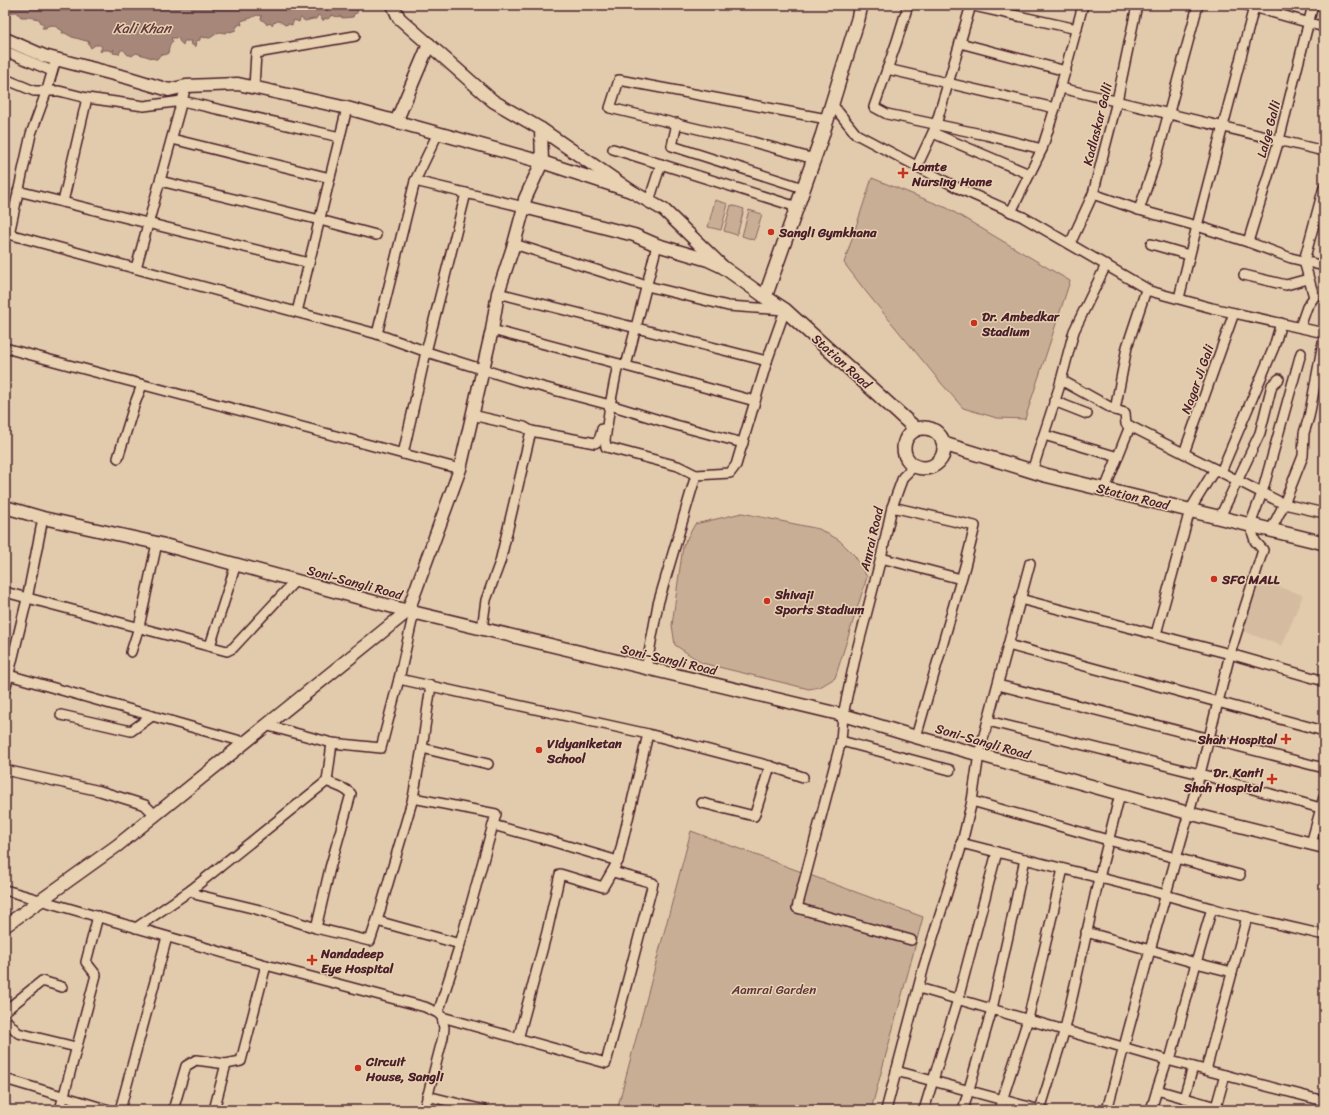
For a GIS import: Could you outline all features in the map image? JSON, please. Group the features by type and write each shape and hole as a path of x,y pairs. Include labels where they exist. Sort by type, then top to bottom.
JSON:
{"highway":[{"path":"765,297 814,159 861,5"},
{"name":"Station Road","path":"765,297 785,310 916,429"},
{"path":"916,429 930,429 937,432 942,438 944,444 943,456 934,466 922,468 914,466 906,458 904,452 906,438 916,429"},
{"name":"Station Road","path":"944,444 1032,471 1271,530 1323,540"}],"main road":[{"path":"393,5 399,18 494,101 541,129 631,191 664,210 723,267 765,297"},
{"path":"5,39 44,56 54,65 129,78 169,90 186,86 238,84 254,87 347,108 438,133 542,162 631,191"},
{"path":"396,122 429,44"},
{"path":"5,926 118,845 244,742 411,611 460,469 492,330 498,293 514,244 525,199 542,162 541,129"},
{"path":"524,207 634,235 657,245 708,260 723,267"},
{"name":"Soni-Sangli Road","path":"5,507 43,518 157,543 482,629 843,715 916,737 1188,813 1324,848"}],"street":[{"path":"908,5 874,107 887,114 986,135 1042,149"},
{"path":"917,166 936,124 949,84 970,5 1077,29"},
{"path":"1011,212 1042,149 1066,71 1083,5"},
{"name":"Kadlaskar Galli","path":"1070,244 1093,194 1117,101 1136,5"},
{"path":"1139,210 1156,160 1198,5"},
{"name":"Lalge Galli","path":"1248,242 1279,140 1312,5"},
{"path":"1179,298 1223,126 1250,6 1324,27"},
{"path":"254,87 256,54 355,36"},
{"path":"960,43 1066,71"},
{"path":"5,51 54,65 47,90 31,134 7,234 377,334 426,352 520,382 743,442"},
{"path":"887,69 1055,108"},
{"path":"5,79 34,91 59,91 87,98 144,106 182,101 340,136"},
{"path":"814,159 677,123 610,108 619,80 827,119"},
{"path":"136,268 186,86"},
{"path":"1061,88 1324,151"},
{"path":"63,202 87,98"},
{"path":"832,104 856,134 956,187 1023,217 1147,289 1146,290 1234,313 1324,333"},
{"path":"297,312 347,108"},
{"path":"677,123 672,146 804,188"},
{"path":"377,334 415,181 438,133"},
{"path":"933,133 1029,174"},
{"path":"172,138 330,178"},
{"path":"613,149 797,207"},
{"path":"649,201 661,164"},
{"path":"160,181 376,235"},
{"path":"415,181 524,207"},
{"path":"1300,327 1307,307 1314,297 1304,261 1324,187"},
{"path":"18,190 309,263"},
{"path":"403,454 426,352 466,193"},
{"path":"1093,194 1139,210 1248,242 1291,258 1324,266"},
{"path":"514,244 647,286 728,306 785,310 767,361 736,465 730,473 696,475 678,466 606,447 605,440 610,405"},
{"path":"1151,244 1190,255"},
{"path":"472,415 524,427 531,431 595,444 600,436 604,419 636,327 657,245"},
{"path":"1032,471 1061,380 1074,331 1106,265"},
{"path":"1244,275 1286,285 1308,279"},
{"path":"1115,410 1127,347 1146,290"},
{"path":"498,293 767,361"},
{"name":"Nagar Ji Gali","path":"1184,453 1234,313"},
{"path":"1156,634 1190,510 1218,471 1274,348 1281,323"},
{"path":"492,330 755,402"},
{"path":"1271,530 1284,504 1303,456 1304,433 1309,417 1324,337"},
{"path":"5,348 460,469"},
{"path":"1106,1110 1200,774 1230,654 1263,550 1255,541 1250,525 1262,493 1301,353"},
{"path":"1220,517 1260,433 1272,385 1279,379"},
{"path":"1061,380 1125,414 1126,424 1218,471 1284,504 1324,513"},
{"path":"118,458 142,385"},
{"path":"1054,401 1087,414"},
{"path":"1105,489 1130,426"},
{"path":"482,629 486,600 500,562 531,431"},
{"path":"1044,435 1118,457"},
{"name":"Amrai Road","path":"911,940 797,908 841,741 843,715 856,654 892,507 904,477 914,466"},
{"path":"646,668 658,604 696,475"},
{"path":"892,507 975,526 916,737"},
{"path":"5,690 7,675 27,599 43,518"},
{"path":"131,652 139,627 157,543"},
{"path":"880,558 961,579"},
{"path":"886,1110 919,988 961,843 972,800 979,754 1030,563"},
{"path":"210,646 236,564"},
{"path":"5,592 227,651 233,648 296,580"},
{"path":"1020,599 1156,634 1324,681"},
{"path":"265,726 332,743 381,748 399,679 411,611"},
{"path":"1008,645 1324,731"},
{"path":"7,675 244,742"},
{"path":"399,679 648,734 770,766 803,777"},
{"path":"191,890 198,895 256,909 316,928 370,941 413,798 431,685"},
{"path":"998,685 1324,768"},
{"path":"61,715 131,731 152,716"},
{"path":"988,720 1200,774 1322,808"},
{"path":"518,1039 547,932 560,874 603,887 618,861 648,734"},
{"path":"841,741 950,770"},
{"path":"136,928 191,890 327,781 332,743"},
{"path":"422,748 488,764"},
{"path":"702,803 754,816 770,766"},
{"path":"5,770 100,791 145,805 154,815"},
{"path":"316,928 330,868 351,794 344,788 327,781"},
{"path":"896,1071 934,1080 1040,1110 1065,1029 1086,932 1120,794"},
{"path":"1311,844 1324,797"},
{"path":"413,798 496,814 440,1015 444,1028 443,1037 424,1110"},
{"path":"972,800 1108,840 1240,875"},
{"path":"493,825 618,861"},
{"path":"961,843 1247,917 1324,935"},
{"path":"924,1110 958,999 997,852"},
{"path":"963,1110 992,1009 1025,859"},
{"path":"999,1110 1028,1019 1063,869"},
{"path":"5,890 266,965 425,1008 440,1015 518,1039 606,1063 653,883 612,872"},
{"path":"1151,1110 1169,1060 1212,908"},
{"path":"60,1110 96,975 86,962 98,916"},
{"path":"1206,1070 1247,917"},
{"path":"377,921 460,944"},
{"path":"1086,932 1232,972"},
{"path":"120,1110 168,937"},
{"path":"173,1110 186,1066 196,1060 226,1064 241,1061 266,965"},
{"path":"5,1011 42,981 62,987"},
{"path":"919,988 1169,1060 1324,1101"},
{"path":"5,1019 18,1033 76,1047"},
{"path":"214,1110 226,1064"},
{"path":"1184,1098 1193,1066"},
{"path":"1157,1090 1216,1107 1225,1075"},
{"path":"5,1079 109,1110"},
{"path":"427,1096 484,1110"}],"shaded area":[{"path":"1258,580 1303,595 1282,646 1240,630"}],"green space":[{"name":"Dr. Ambedkar Stadium","path":"872,178 947,208 1070,281 1025,419 997,418 963,408 867,293 844,263"},
{"path":"715,200 728,204 721,230 708,227"},
{"path":"731,205 744,209 737,235 724,231"},
{"path":"749,210 762,214 754,240 742,236"},
{"name":"Shivaji Sports Stadium","path":"742,513 819,529 839,540 855,556 867,577 835,678 820,687 809,689 702,663 675,645 672,625 683,546 695,524"},
{"name":"Aamrai Garden","path":"691,831 923,917 871,1110 617,1110"}],"water":[{"name":"Kali Khan","path":"5,5 359,5 357,13 354,14 353,17 343,18 331,15 331,17 322,20 318,15 316,19 305,21 301,18 299,22 294,20 292,25 285,25 277,21 272,25 269,23 267,25 261,19 262,16 257,15 241,21 242,25 239,24 236,30 225,33 219,32 210,38 200,37 200,40 196,41 195,47 191,44 192,41 184,41 183,45 179,41 179,38 171,38 173,42 170,44 168,53 165,55 161,54 157,59 155,59 136,53 132,56 128,55 122,50 119,54 113,53 114,49 111,52 109,50 102,50 101,52 102,47 100,45 95,45 91,48 88,43 90,42 62,33 63,31 53,25 42,28 44,25 39,19 21,17 17,12 5,13"}],"place":[{"name":"Lomte Nursing Home","path":"903,173"},
{"name":"Sangli Gymkhana","path":"771,232"},
{"name":"Dr. Ambedkar Stadium","path":"974,323"},
{"name":"SFC MALL","path":"1214,579"},
{"name":"Shivaji Sports Stadium","path":"767,601"},
{"name":"Shah Hospital","path":"1286,739"},
{"name":"Vidyaniketan School","path":"539,750"},
{"name":"Dr. Kanti Shah Hospital","path":"1272,779"},
{"name":"Nandadeep Eye Hospital","path":"312,960"},
{"name":"Circuit House, Sangli","path":"358,1068"}]}
